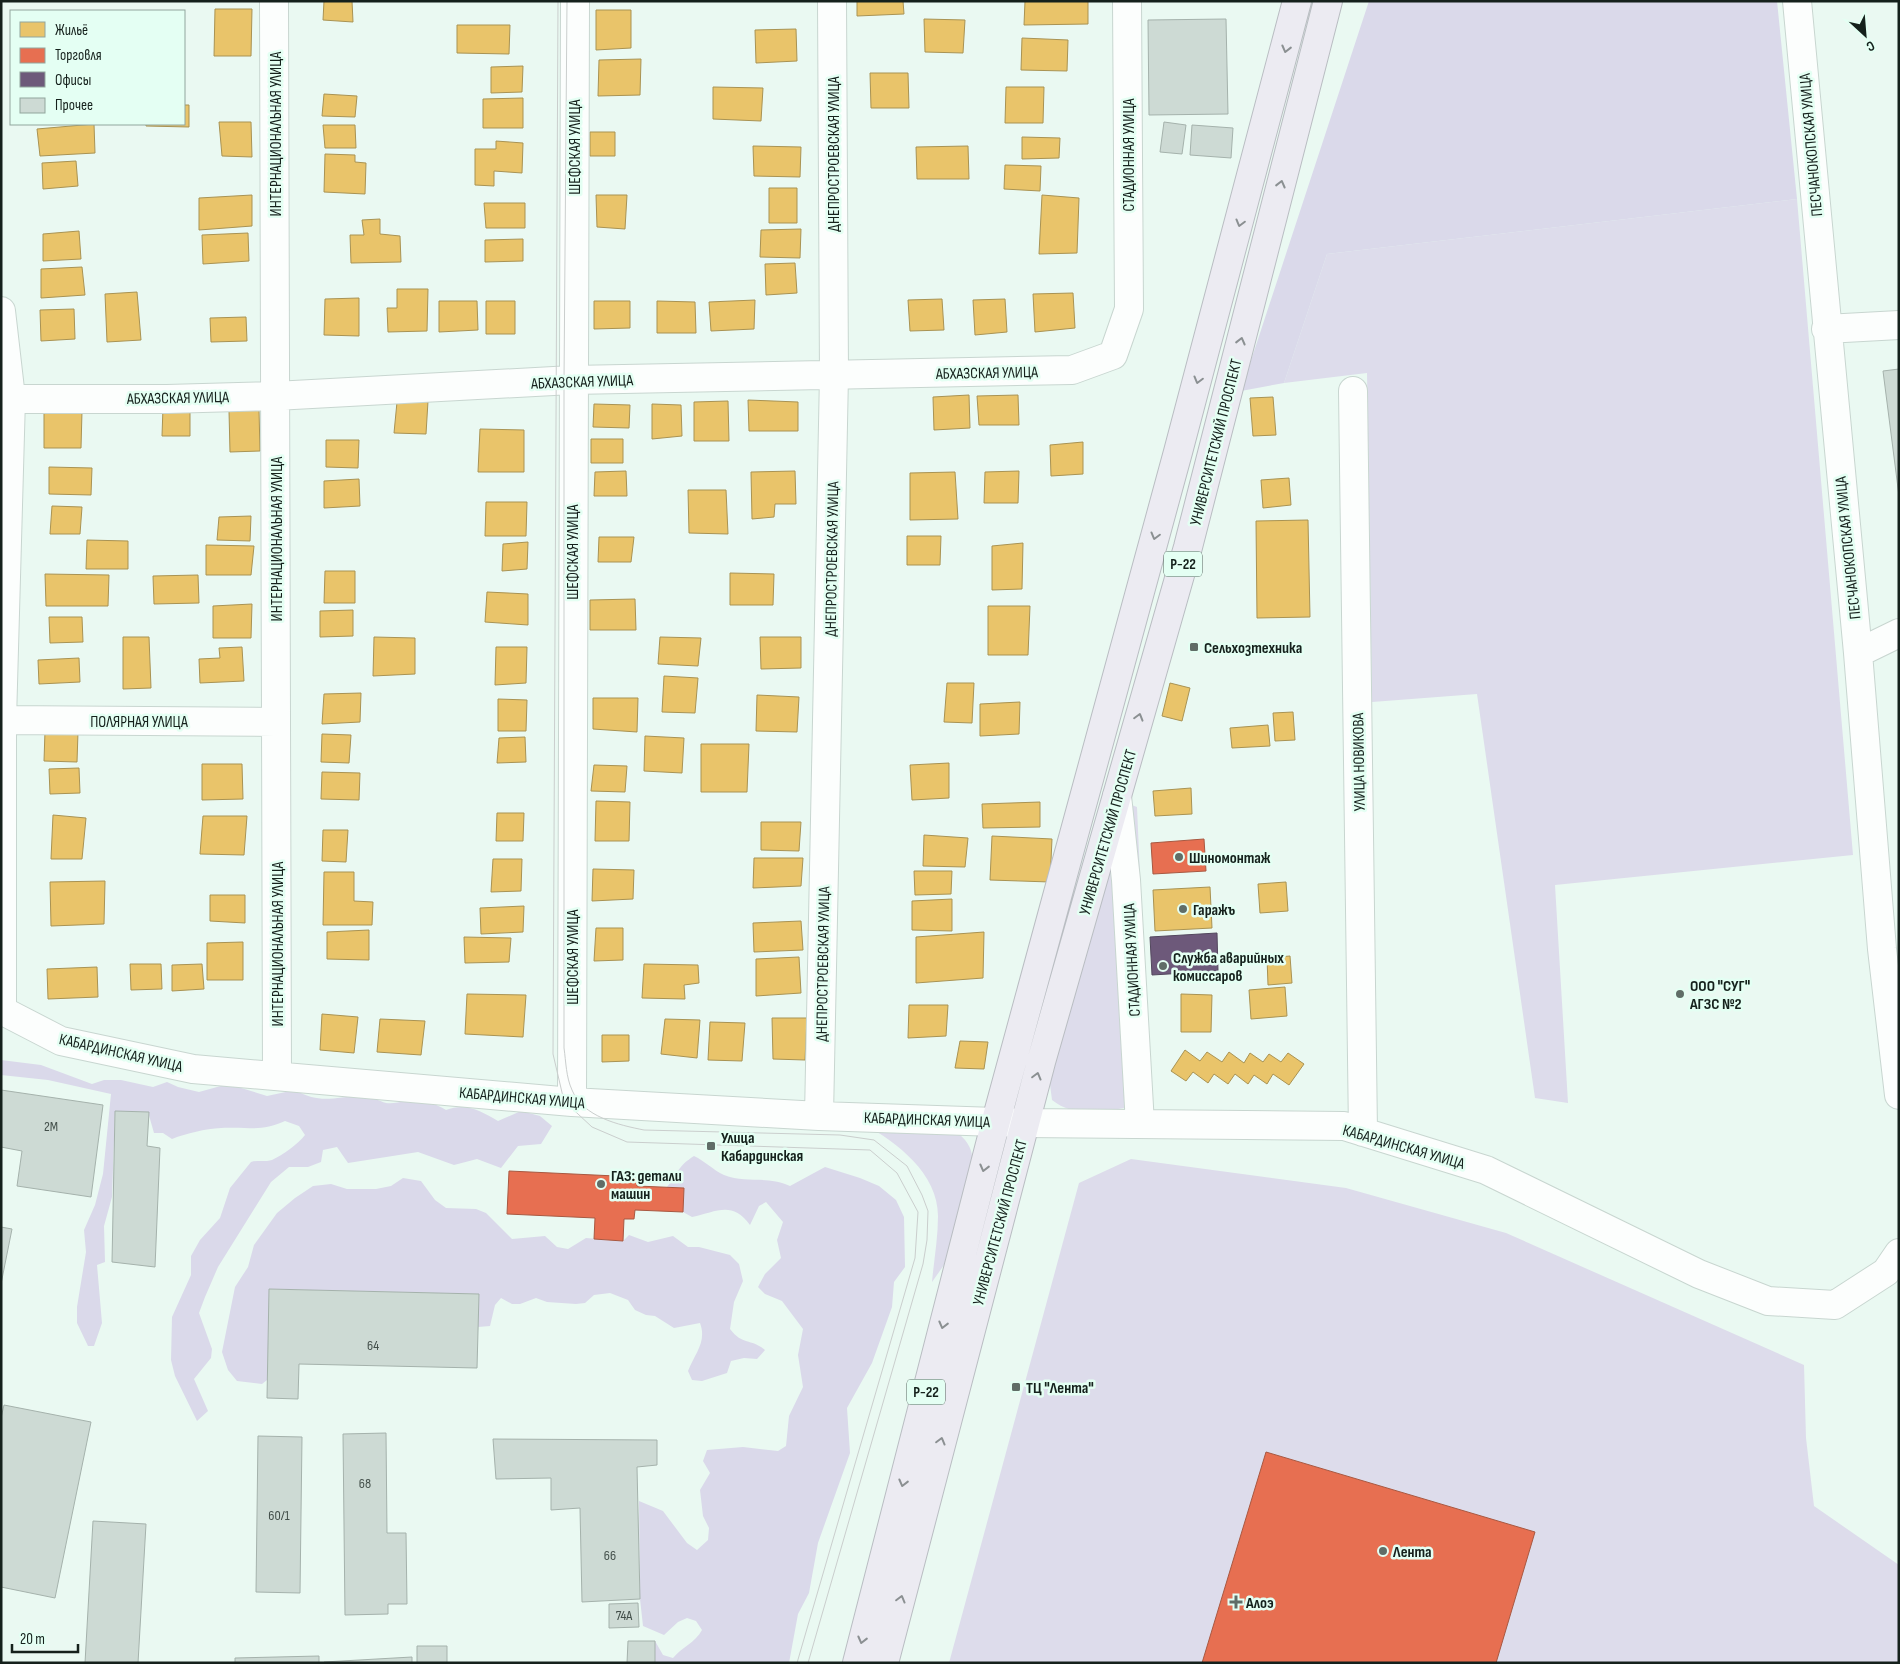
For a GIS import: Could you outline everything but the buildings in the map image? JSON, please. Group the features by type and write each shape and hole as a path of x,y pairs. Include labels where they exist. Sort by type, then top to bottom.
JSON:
{"highway":[{"name":"УНИВЕРСИТЕТСКИЙ ПРОСПЕКТ","path":"857,1663 996,1121 1160,519 1297,1"},
{"name":"УНИВЕРСИТЕТСКИЙ ПРОСПЕКТ","path":"884,1663 1025,1123 1188,547 1328,1"}],"street":[{"name":"ИНТЕРНАЦИОНАЛЬНАЯ УЛИЦА","path":"274,1 277,1076"},
{"name":"ШЕФСКАЯ УЛИЦА","path":"572,1102 572,380 575,1"},
{"name":"ДНЕПРОСТРОЕВСКАЯ УЛИЦА","path":"819,1116 834,375 832,1"},
{"name":"СТАДИОННАЯ УЛИЦА","path":"1127,1 1129,309"},
{"name":"ПЕСЧАНОКОПСКАЯ УЛИЦА","path":"1797,1 1826,329 1858,653 1882,949 1899,1095"},
{"name":"АБХАЗСКАЯ УЛИЦА","path":"6,398 275,396 572,380 1072,370 1113,355 1129,309"},
{"path":"1,311 6,398 2,720 2,1010"},
{"path":"1826,329 1899,325"},
{"name":"УЛИЦА НОВИКОВА","path":"1352,391 1364,1132"},
{"path":"1858,653 1899,633"},
{"name":"ПОЛЯРНАЯ УЛИЦА","path":"2,720 276,722"},
{"name":"СТАДИОННАЯ УЛИЦА","path":"1117,796 1126,880 1140,1124"},
{"name":"КАБАРДИНСКАЯ УЛИЦА","path":"2,1010 61,1041 193,1069 572,1102 819,1116 1025,1123 1344,1126 1486,1170 1698,1274 1768,1301 1835,1305 1886,1272 1899,1253"}],"shaded area":[{"path":"1369,1 1777,1 1797,199 1327,254 1284,383 1241,391"},
{"path":"1797,199 1853,855 1555,885 1568,1103 1535,1098 1477,694 1372,702 1367,373 1284,383 1327,254"},
{"path":"1126,803 1137,807 1150,1103 1100,1112 1087,1112 1063,1107 1052,1100 1049,1077"},
{"path":"1,1060 41,1065 92,1084 104,1080 121,1080 153,1087 167,1082 199,1092 228,1084 267,1096 295,1090 314,1098 322,1099 364,1096 389,1103 421,1100 446,1110 467,1107 498,1121 521,1111 540,1116 552,1126 541,1144 518,1146 501,1168 477,1159 454,1165 418,1152 348,1163 337,1147 323,1150 321,1162 308,1167 289,1167 271,1182 218,1267 199,1313 212,1349 211,1358 194,1379 208,1411 197,1421 175,1376 171,1360 172,1317 191,1275 191,1256 200,1240 220,1218 230,1188 251,1162 270,1161 276,1158 294,1146 305,1135 299,1126 285,1121 261,1128 209,1129 172,1139 163,1133 154,1133 148,1112 115,1111 112,1197 104,1226 105,1262 97,1265 102,1323 94,1346 88,1346 77,1323 77,1307 86,1252 84,1230 95,1205 103,1174 111,1094 48,1080 1,1075"},
{"path":"864,1124 959,1134 969,1147 973,1163 944,1265 932,1282 938,1216 936,1200 931,1186 923,1173 902,1150"},
{"path":"694,1156 720,1173 732,1178 773,1181 790,1186 825,1167 879,1186 896,1200 904,1217 905,1267 894,1282 892,1307 872,1363 847,1408 850,1453 818,1543 809,1593 798,1614 789,1663 655,1663 655,1641 663,1655 673,1658 696,1638 702,1630 696,1621 687,1618 678,1622 664,1635 643,1626 640,1599 639,1501 663,1511 687,1543 697,1550 708,1540 709,1528 703,1516 700,1490 710,1473 703,1461 707,1450 743,1447 778,1451 786,1446 789,1416 803,1387 798,1355 803,1329 782,1301 765,1294 758,1287 765,1274 781,1258 777,1240 783,1222 766,1202 759,1206 750,1225 737,1212 730,1210 716,1211 692,1217 683,1212 684,1188 667,1187 681,1167"},
{"path":"1131,1159 1346,1188 1506,1233 1804,1365 1806,1438 1814,1506 1899,1565 1899,1663 949,1663 1079,1183"},
{"path":"403,1178 421,1181 435,1200 446,1208 476,1209 486,1213 512,1239 545,1236 557,1247 568,1249 586,1238 623,1241 629,1235 648,1242 673,1236 688,1247 699,1247 730,1255 739,1264 743,1281 734,1302 730,1329 739,1338 760,1346 765,1350 757,1359 744,1358 731,1361 727,1373 702,1381 692,1380 688,1371 701,1342 702,1330 700,1323 674,1328 655,1316 646,1315 635,1310 628,1300 610,1293 594,1295 585,1303 576,1304 547,1302 536,1298 520,1304 512,1304 501,1298 495,1305 490,1326 478,1327 479,1294 270,1289 267,1380 262,1384 237,1381 228,1370 222,1352 235,1287 248,1267 254,1245 277,1213 313,1186 331,1184 347,1189 376,1189 391,1186"}],"tram line":[{"path":"558,1 553,1054 564,1101 592,1127 627,1142 870,1150 897,1173 918,1212 915,1258 797,1663"},
{"path":"567,1 564,381 564,1048 567,1075 572,1090 584,1107 613,1122 644,1130 840,1135 874,1140 907,1166 928,1211 927,1240 923,1264 808,1663"}],"place":[{"name":"Сельхозтехника","path":"1194,647"},
{"name":"Шиномонтаж","path":"1179,857"},
{"name":"Гаражъ","path":"1183,909"},
{"name":"Служба аварийных комиссаров","path":"1163,966"},
{"name":"ООО \"СУГ\" АГЗС №2","path":"1680,994"},
{"name":"Улица Кабардинская","path":"711,1146"},
{"name":"ГАЗ: детали машин","path":"601,1184"},
{"name":"ТЦ \"Лента\"","path":"1016,1387"},
{"name":"Лента","path":"1383,1551"},
{"name":"Алоэ","path":"1236,1602"}]}
